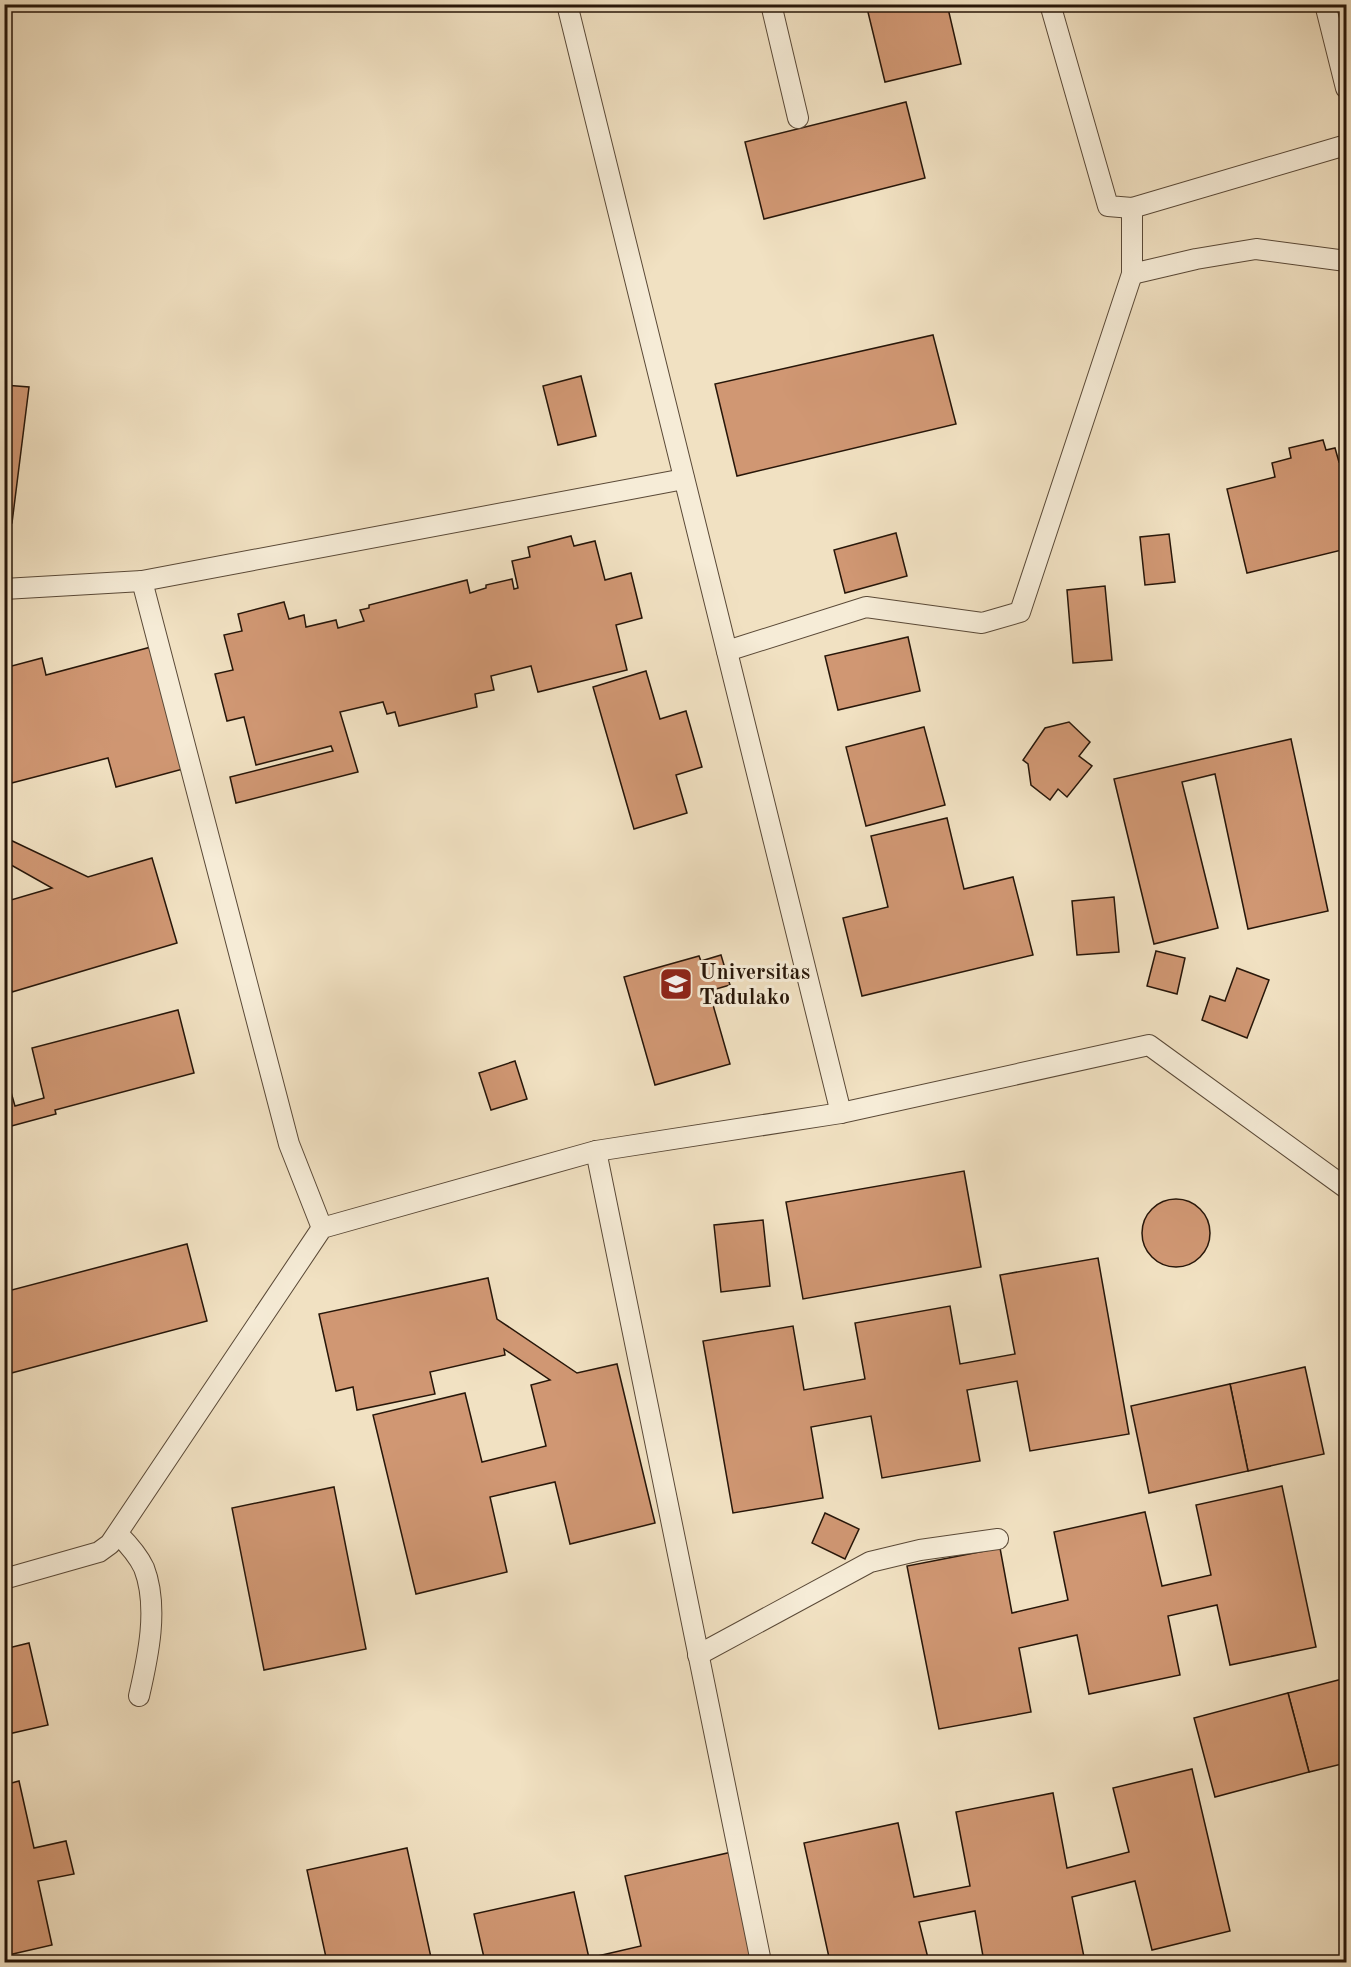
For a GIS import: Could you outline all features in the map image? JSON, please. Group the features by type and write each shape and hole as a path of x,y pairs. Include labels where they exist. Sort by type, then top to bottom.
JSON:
{"lane":[{"path":"567,4 841,1113"},
{"path":"771,4 798,118"},
{"path":"1050,4 1108,206 1132,208 1347,145"},
{"path":"1324,4 1347,88"},
{"path":"727,651 866,607 982,623 1020,612 1132,274 1132,208"},
{"path":"1132,274 1196,259 1256,249 1347,261"},
{"path":"4,589 142,581 684,479"},
{"path":"142,581 289,1144 322,1228"},
{"path":"4,1579 99,1552 118,1534 170,1451 322,1228 596,1151 841,1113 1149,1045 1347,1188"},
{"path":"596,1151 761,1962"},
{"path":"118,1534 135,1552 144,1568 149,1595 149,1655 139,1696"},
{"path":"698,1655 870,1562 920,1550 998,1539"}],"building":[{"path":"866,4 947,4 961,64 885,82"},
{"path":"906,102 925,178 764,219 745,142"},
{"path":"933,335 956,424 737,476 715,384"},
{"path":"581,376 596,436 558,445 543,386"},
{"path":"4,385 29,387 12,523 4,522"},
{"path":"1323,440 1326,450 1335,448 1339,462 1346,460 1346,549 1247,573 1227,489 1275,477 1272,463 1291,458 1289,448"},
{"path":"896,533 907,576 845,593 834,550"},
{"path":"1169,534 1175,582 1145,585 1140,537"},
{"path":"571,536 574,546 595,541 605,580 631,573 642,618 616,625 627,670 538,692 531,666 491,676 494,690 475,694 477,707 399,726 395,712 387,714 383,702 340,712 358,772 236,803 230,777 333,751 331,746 256,765 244,717 227,721 215,674 233,670 224,635 242,631 238,614 284,602 289,619 304,615 306,627 336,620 338,628 364,621 360,610 369,608 369,605 467,580 470,593 486,588 486,585 512,579 514,589 518,588 512,561 530,557 528,547"},
{"path":"1105,586 1112,660 1073,663 1067,590"},
{"path":"908,637 920,691 838,710 825,656"},
{"path":"151,647 183,769 116,787 108,758 4,785 4,668 42,658 46,675"},
{"path":"646,671 660,719 686,711 702,767 676,775 687,813 634,829 593,687"},
{"path":"1069,722 1090,742 1079,756 1092,766 1067,797 1058,789 1050,800 1031,785 1028,764 1023,760 1045,728"},
{"path":"924,727 945,805 866,826 846,747"},
{"path":"1291,739 1328,911 1248,929 1215,774 1182,782 1218,928 1154,944 1114,779"},
{"path":"947,818 964,889 1013,877 1033,955 862,996 843,918 888,907 871,836"},
{"path":"4,837 88,877 152,858 177,943 12,992 4,967 4,902 52,888 4,861"},
{"path":"1114,897 1119,952 1077,955 1072,901"},
{"path":"1156,951 1185,958 1177,994 1147,986"},
{"path":"721,955 730,985 709,991 730,1064 655,1085 624,977 699,956 701,961"},
{"path":"1237,968 1269,980 1247,1038 1202,1020 1210,996 1225,1001"},
{"path":"178,1010 194,1073 55,1110 56,1114 4,1128 4,1068 15,1106 44,1098 32,1048"},
{"path":"515,1061 527,1099 491,1110 479,1073"},
{"path":"964,1171 981,1267 803,1299 786,1202"},
{"path":"1176,1199 1189,1202 1200,1209 1207,1220 1210,1233 1207,1246 1200,1257 1189,1264 1176,1267 1163,1264 1152,1257 1145,1246 1142,1233 1145,1220 1152,1209 1163,1202"},
{"path":"763,1220 770,1286 721,1292 714,1225"},
{"path":"187,1244 207,1321 4,1375 4,1292"},
{"path":"1098,1258 1129,1434 1030,1451 1017,1381 967,1390 980,1461 882,1478 871,1416 811,1427 823,1498 733,1513 703,1341 793,1326 804,1390 865,1379 855,1323 950,1306 960,1364 1015,1354 1000,1275"},
{"path":"488,1278 497,1319 577,1373 617,1364 655,1523 570,1544 555,1482 490,1497 507,1572 416,1594 373,1415 465,1393 482,1462 546,1446 531,1385 550,1380 504,1349 505,1355 430,1372 435,1394 357,1410 353,1387 336,1391 319,1314"},
{"path":"1305,1367 1324,1454 1248,1471 1230,1384"},
{"path":"1230,1384 1248,1471 1149,1493 1131,1406"},
{"path":"1346,1469 1346,1499 1340,1470"},
{"path":"1282,1486 1316,1647 1230,1665 1217,1605 1168,1616 1180,1675 1089,1694 1077,1635 1019,1648 1031,1712 939,1729 907,1566 1000,1548 1012,1613 1068,1600 1054,1532 1145,1512 1162,1586 1211,1575 1196,1505"},
{"path":"334,1487 366,1649 264,1670 232,1508"},
{"path":"825,1513 859,1529 845,1559 812,1543"},
{"path":"29,1643 48,1725 4,1735 4,1649"},
{"path":"1346,1678 1346,1763 1309,1772 1288,1693"},
{"path":"1288,1693 1309,1772 1215,1797 1194,1718"},
{"path":"1192,1769 1230,1931 1152,1950 1135,1881 1072,1897 1085,1962 984,1962 975,1911 919,1922 929,1962 830,1962 804,1843 898,1823 914,1897 970,1886 956,1812 1053,1793 1067,1868 1129,1852 1113,1788"},
{"path":"19,1781 34,1848 66,1841 74,1874 38,1881 52,1945 4,1956 4,1785"},
{"path":"407,1848 432,1962 327,1962 307,1870"},
{"path":"732,1852 757,1962 485,1962 474,1914 574,1892 589,1958 641,1946 625,1876"}],"place":[{"name":"Universitas Tadulako","path":"676,984"}]}
